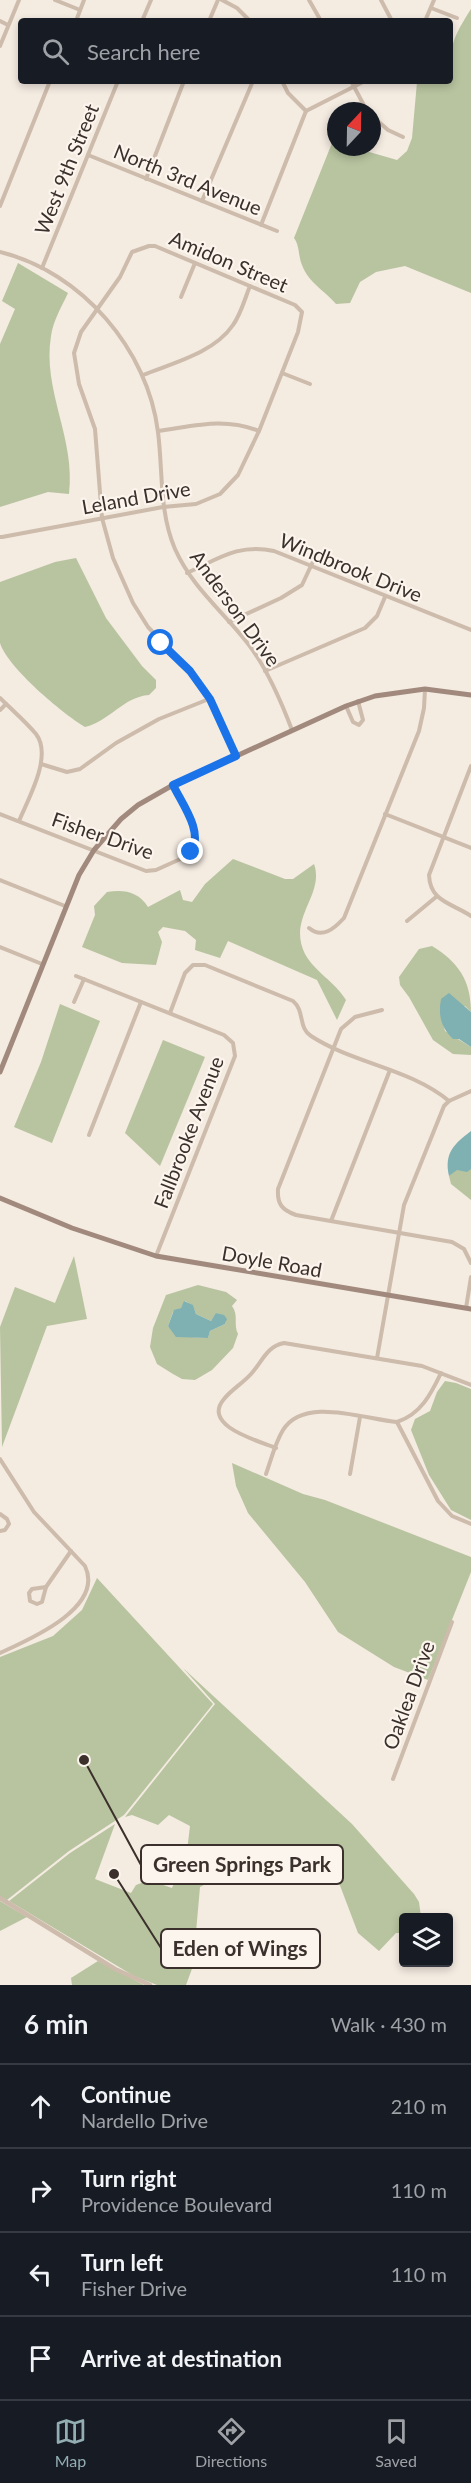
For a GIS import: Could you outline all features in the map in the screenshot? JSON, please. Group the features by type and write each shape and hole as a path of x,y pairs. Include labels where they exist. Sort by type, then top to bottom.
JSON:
{"main road":[{"path":"0,1072 65,906 94,850 121,819 138,805 173,785 358,701 393,692 424,689 471,695"},
{"name":"Doyle Road","path":"0,1198 72,1228 156,1256 468,1308"}],"street":[{"path":"0,45 19,0"},
{"path":"55,0 80,10"},
{"path":"77,18 84,0"},
{"path":"143,18 151,0"},
{"path":"211,18 220,0 237,8 247,18"},
{"path":"309,0 319,18"},
{"path":"381,0 390,18"},
{"path":"426,18 434,0"},
{"path":"431,8 456,18"},
{"path":"0,21 9,25"},
{"path":"0,206 49,84"},
{"name":"West 9th Street","path":"42,268 117,84"},
{"path":"146,179 183,84"},
{"path":"202,201 251,84"},
{"path":"284,84 288,93 306,111"},
{"path":"261,225 306,111 358,84"},
{"path":"354,86 362,102"},
{"path":"381,124 404,137"},
{"name":"North 3rd Avenue","path":"88,155 277,231"},
{"name":"Amidon Street","path":"98,309 120,277 132,252 154,246 296,305 302,312"},
{"name":"Anderson Drive","path":"0,252 42,268 76,290 98,309 129,350 143,375 154,407 158,431 163,507 174,547 187,573 203,596 250,646 265,671 292,730"},
{"path":"181,297 195,263"},
{"path":"143,375 197,353 217,342 234,324 250,286"},
{"path":"98,309 81,332 74,353 79,384 95,429 102,518 112,558 133,603 148,627 190,671 210,699 236,756"},
{"name":"Leland Drive","path":"0,537 163,507 196,504 220,494 238,475 259,431 298,332 302,312"},
{"path":"282,373 310,384"},
{"path":"158,431 218,422 240,424 259,431"},
{"name":"Windbrook Drive","path":"187,573 248,547 274,551 471,630"},
{"path":"229,622 281,598 302,585 317,553"},
{"path":"265,671 365,627 376,616 385,597"},
{"path":"309,928 314,932 324,933 344,918 423,720 424,689"},
{"path":"0,698 37,735 43,754 19,822"},
{"path":"41,764 67,772 80,769 116,743 159,719 210,699"},
{"path":"346,706 353,722 359,725 363,720 358,701"},
{"path":"0,710 6,704"},
{"path":"471,766 429,875 429,883 436,897 471,916"},
{"name":"Fisher Drive","path":"0,814 146,871 156,870 191,852 196,846 196,834 173,785"},
{"path":"385,814 471,848"},
{"path":"0,880 65,906"},
{"path":"407,921 436,897"},
{"path":"0,947 42,964"},
{"path":"170,1013 187,970 193,965 205,964 293,1001 300,1009 304,1030 310,1035 332,1048 424,1083 448,1101"},
{"name":"Fallbrooke Avenue","path":"76,976 224,1035 233,1043 235,1056 156,1256"},
{"path":"74,1002 84,979"},
{"path":"89,1135 141,1002"},
{"path":"382,1010 360,1014 352,1018 341,1029 278,1188 277,1197 281,1207 296,1215 452,1242 464,1249 471,1263"},
{"path":"332,1221 390,1070"},
{"path":"377,1358 404,1204 439,1115 448,1101 471,1090"},
{"path":"468,1308 471,1277"},
{"path":"276,1448 223,1424 219,1407 223,1399 248,1378 274,1345 284,1343 422,1366 471,1385"},
{"path":"266,1474 283,1430 289,1423 306,1412 316,1410 397,1422 415,1413 424,1403 441,1373"},
{"path":"350,1473 360,1417"},
{"path":"397,1422 438,1501 452,1516 471,1524"},
{"path":"0,1459 34,1512 85,1566 89,1577 86,1591 75,1607 42,1634 0,1653"},
{"path":"0,1514 7,1519 9,1524 5,1530 0,1531"},
{"path":"46,1587 32,1589 28,1596 30,1601 35,1604 42,1602 46,1587 71,1551"},
{"name":"Oaklea Drive","path":"393,1779 452,1622"},
{"path":"0,1898 115,1969 150,1985"}],"green space":[{"path":"471,9 471,293 405,266 376,272 360,282 350,303 336,304 305,271 294,238 327,156 381,155 397,160 407,151 412,138 417,84 453,84 453,43"},
{"path":"18,263 68,293 54,325 49,356 51,376 68,454 69,494 48,492 0,507 0,344 15,309 2,301"},
{"path":"76,558 106,618 142,666 156,680 156,688 149,695 124,704 102,720 85,727 50,701 24,677 13,665 0,643 0,582 55,562"},
{"path":"233,859 285,879 293,879 314,864 315,886 300,929 301,941 309,960 346,1000 337,1020 317,980 228,941 220,958 195,950 196,940 185,931 163,927 158,932 162,942 156,965 122,963 82,947 95,915 94,906 107,892 119,891 136,895 148,907 180,890 183,900 192,902 205,884"},
{"path":"432,946 456,965 466,981 471,1012 465,1006 441,1015 445,1031 471,1047 471,1055 453,1054 433,1040 400,985 399,977 419,949"},
{"path":"60,1004 100,1021 52,1143 14,1127 41,1062"},
{"path":"163,1040 205,1057 160,1166 125,1133"},
{"path":"457,1169 471,1169 471,1200 451,1184 449,1176"},
{"path":"74,1256 87,1319 47,1326 2,1447 0,1327 15,1287 55,1303"},
{"path":"198,1285 226,1292 237,1300 232,1306 238,1334 233,1348 212,1370 195,1380 182,1379 157,1364 150,1347 153,1328 166,1295","holes":["185,1301 193,1306 196,1314 211,1321 217,1313 226,1322 225,1324 210,1331 208,1338 182,1335 168,1326 173,1312 181,1308"]},
{"path":"445,1381 471,1389 471,1520 451,1510 429,1475 411,1430 415,1419 430,1411 437,1392"},
{"path":"232,1463 303,1494 325,1500 471,1557 471,1572 428,1680 394,1667 338,1632 305,1582 248,1513 236,1486"},
{"path":"97,1578 213,1704 124,1815 69,1851 7,1900 0,1896 0,1657 53,1636 82,1610"},
{"path":"183,1668 352,1824 414,1894 419,1902 420,1913 399,1913 399,1933 396,1933 379,1951 358,1933 336,1875 300,1861 293,1868 285,1861 283,1853 268,1852 200,1887 193,1966 186,1985 157,1985 134,1976 9,1901 70,1853 115,1824 95,1879 131,1893 136,1885 149,1880 172,1888 187,1851 190,1826 169,1815 158,1825 132,1815 125,1817 215,1704"},
{"path":"0,1901 27,1917 0,1931"},
{"path":"98,1961 144,1985 72,1985 71,1978"}],"water":[{"path":"449,993 471,1012 471,1047 459,1039 453,1039 443,1026 440,1016 441,999"},
{"path":"471,1131 471,1169 467,1172 457,1170 449,1176 449,1155 460,1140"},
{"path":"184,1301 193,1305 196,1314 211,1321 216,1313 224,1315 227,1319 225,1324 210,1331 208,1338 176,1337 168,1326 174,1310 181,1308"}],"place":[{"name":"Green Springs Park","path":"84,1760"},
{"name":"Eden of Wings","path":"114,1874"}],"route":[{"path":"161,643 190,671 210,699 236,756 173,785 196,834 196,846 191,852"}]}
